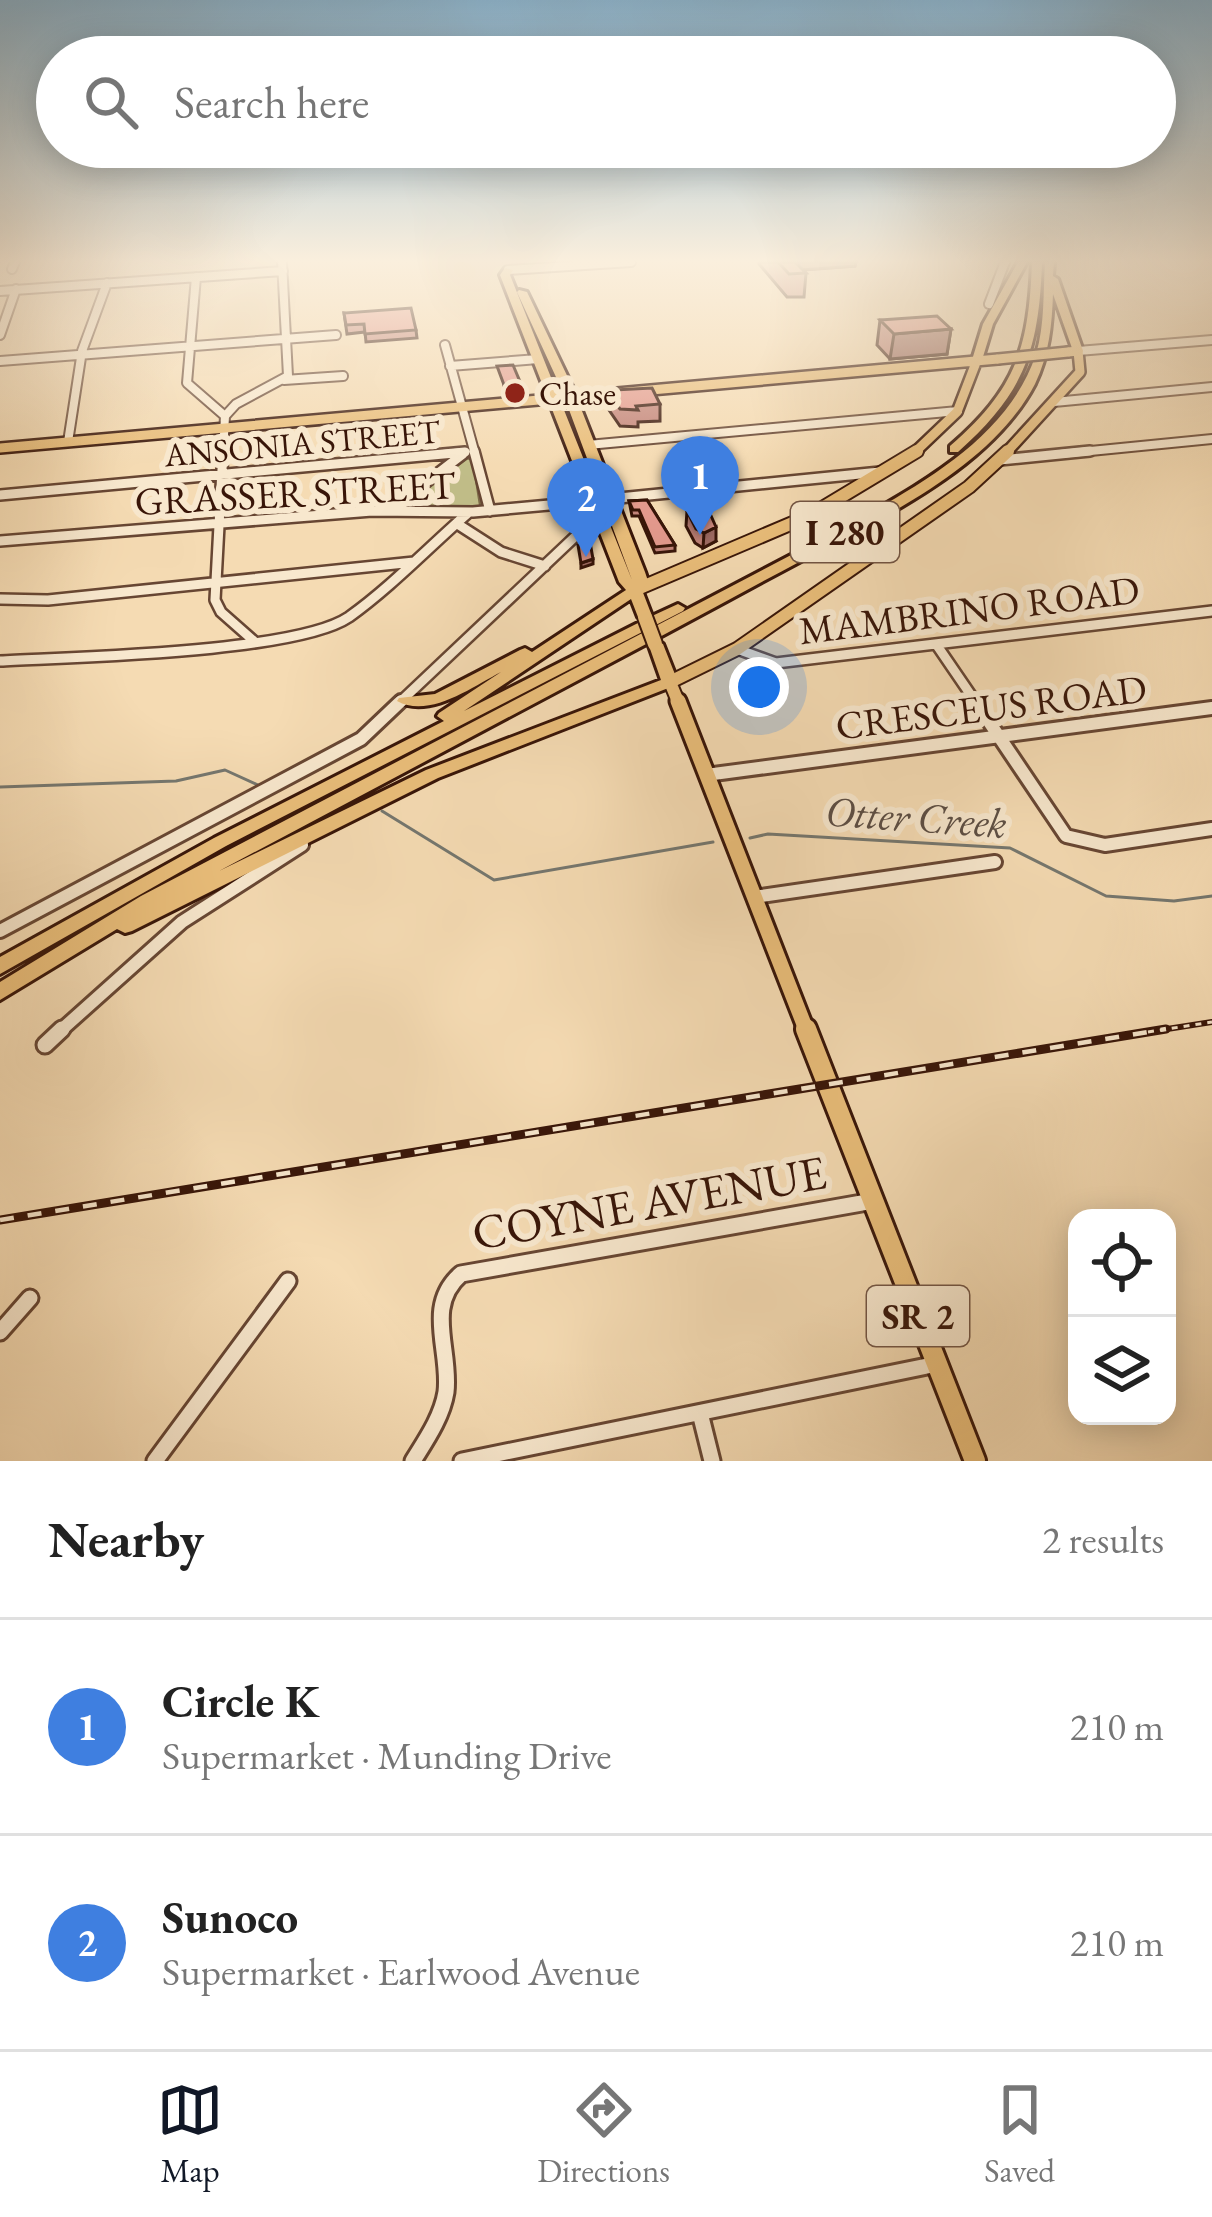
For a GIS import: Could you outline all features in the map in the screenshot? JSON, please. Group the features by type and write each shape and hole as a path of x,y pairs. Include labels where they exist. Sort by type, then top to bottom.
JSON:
{"highway":[{"name":"SR 2","path":"524,330 603,511 633,559 641,581 635,590"},
{"path":"534,330 542,348 553,356"},
{"name":"SR 2","path":"540,330 588,446 626,582 635,590 670,682"},
{"path":"977,360 985,330"},
{"name":"I 280","path":"0,966 300,802 853,517 924,473 969,437 1024,367 1033,330"},
{"name":"I 280","path":"0,996 148,901 925,486 978,444 1026,387 1045,330"},
{"path":"1066,330 1073,352"},
{"path":"603,511 624,557 633,559"},
{"path":"300,802 456,710 635,590"},
{"path":"405,701 438,699 554,643"},
{"path":"0,996 128,924 432,774 670,682"}],"main road":[{"path":"0,448 224,422 464,407 1073,352 1079,372 1000,460 737,649 670,682"},
{"path":"635,590 746,546 886,472 958,411 977,360"},
{"name":"SR 2","path":"670,682 975,1461"}],"street":[{"path":"68,442 81,354 90,330"},
{"path":"191,330 188,386 224,422"},
{"path":"284,380 286,330"},
{"path":"0,361 336,335"},
{"path":"1073,352 1212,340"},
{"path":"445,345 464,407 469,449 490,511"},
{"path":"450,366 538,359"},
{"path":"255,642 219,610 215,583 224,422 236,404 284,380 343,376"},
{"path":"1054,402 1212,387"},
{"path":"588,446 958,411"},
{"path":"1000,460 1212,439"},
{"path":"390,510 469,449"},
{"name":"ANSONIA STREET","path":"0,495 469,449"},
{"name":"GRASSER STREET","path":"0,541 390,510 603,511 886,472"},
{"path":"0,931 362,739 603,511"},
{"path":"0,661 136,655 306,635 340,622 468,512"},
{"path":"459,524 504,554 545,566"},
{"path":"0,599 48,600 414,562"},
{"name":"MAMBRINO ROAD","path":"737,649 776,663 1212,611"},
{"path":"936,644 1056,826 1081,842 1105,844 1212,829"},
{"name":"CRESCEUS ROAD","path":"706,775 1212,708"},
{"path":"45,1045 195,912 375,802"},
{"path":"754,897 995,862"},
{"name":"COYNE AVENUE","path":"412,1461 445,1400 440,1305 444,1290 461,1274 873,1201"},
{"path":"155,1461 288,1282"},
{"path":"0,1332 30,1298"},
{"path":"462,1461 937,1364"},
{"path":"700,1413 712,1461"}],"shaded area":[{"path":"467,458 473,459 481,509 403,506"}],"building":[{"path":"365,330 414,330 365,334"},
{"path":"890,330 938,330 894,334"},
{"path":"513,365 521,384 504,385 497,366"},
{"path":"652,388 660,404 636,406 638,410 620,409 609,394 614,390"},
{"path":"647,500 675,545 655,547 639,510 633,510 629,501"},
{"path":"708,509 716,527 704,533 696,529 687,511"},
{"path":"590,542 593,559 581,563 578,545"}],"waterway":[{"name":"Otter Creek","path":"0,787 176,781 225,770 258,785"},
{"name":"Otter Creek","path":"382,811 494,880 713,842"},
{"name":"Otter Creek","path":"750,838 768,834 1010,848 1106,896 1174,901 1212,896"}],"railway":[{"path":"1148,1032 1212,1022"},
{"path":"0,1220 1166,1029"}],"place":[{"name":"Chase","path":"515,393"},
{"name":"Circle K","path":"700,535"},
{"name":"Sunoco","path":"586,557"}]}
